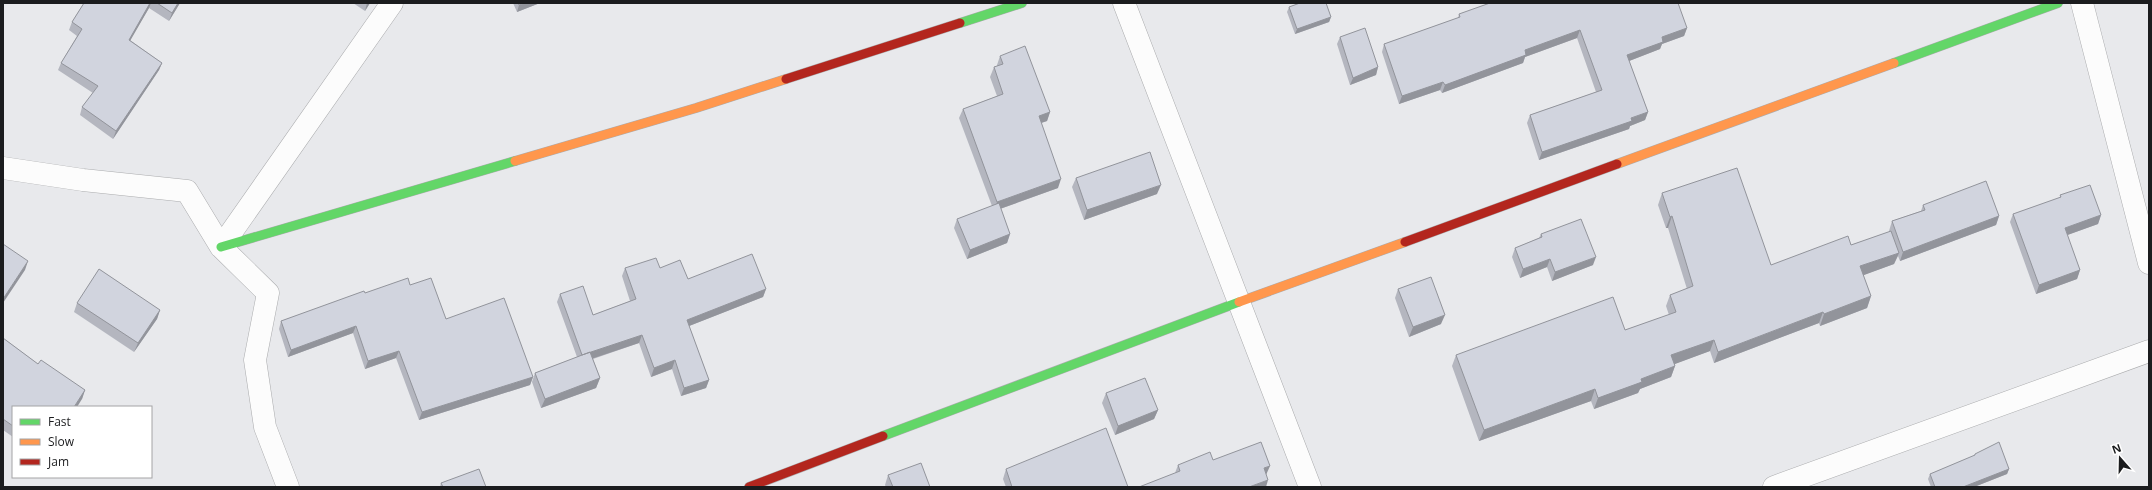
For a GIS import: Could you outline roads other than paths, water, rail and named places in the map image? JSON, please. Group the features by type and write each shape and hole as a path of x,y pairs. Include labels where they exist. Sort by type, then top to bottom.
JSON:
{"street":[{"path":"221,247 392,3"},
{"path":"221,247 696,108 1022,3"},
{"path":"1124,3 1310,487"},
{"path":"749,487 1240,302 2058,3"},
{"path":"2082,3 2149,263"},
{"path":"3,168 83,180 187,191 221,247 268,293 255,360 265,427 288,487"},
{"path":"1774,487 2149,351"}]}
